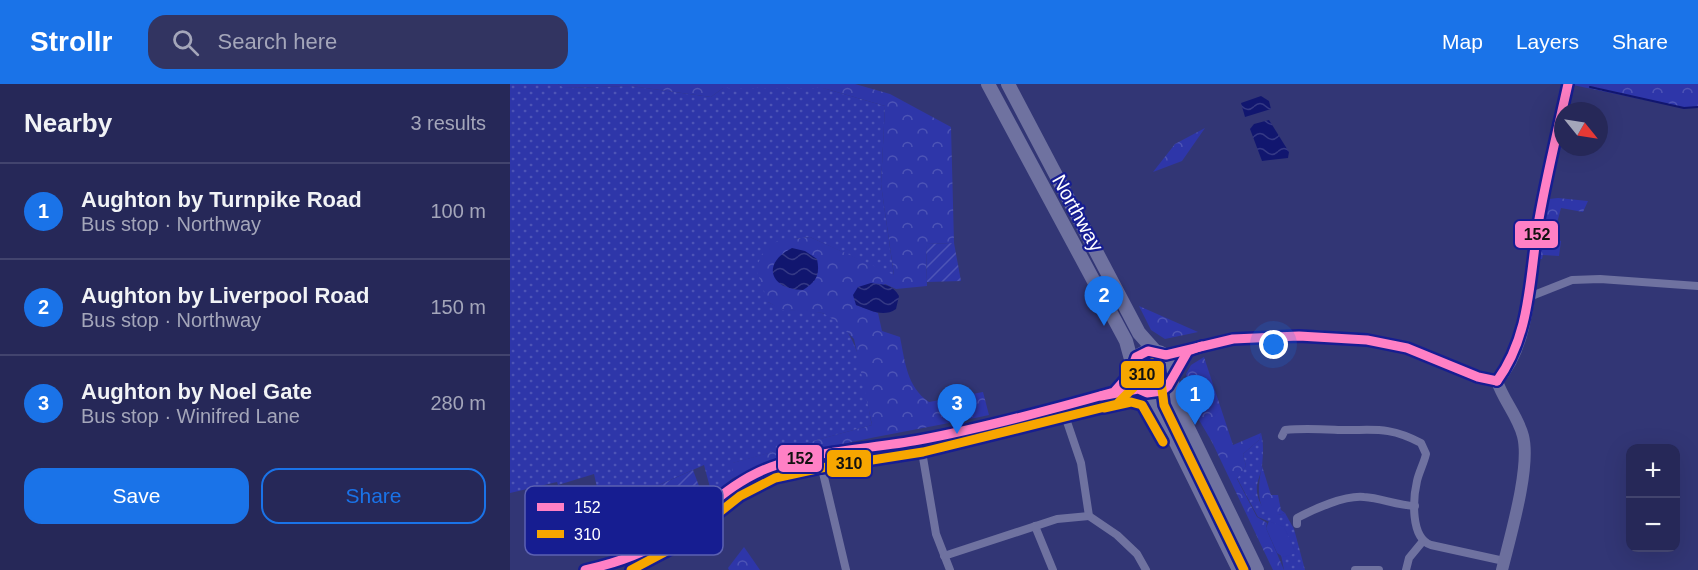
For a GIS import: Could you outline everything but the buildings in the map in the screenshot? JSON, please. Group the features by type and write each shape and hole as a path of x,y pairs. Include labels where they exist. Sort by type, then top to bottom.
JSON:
{"highway":[{"name":"Northway","path":"988,84 1126,340 1131,368"},
{"name":"Northway","path":"1008,84 1139,333 1160,353"},
{"path":"1239,570 1160,408 1143,391 1131,368 1142,353 1160,353 1170,361 1175,401 1257,570"},
{"path":"1143,391 1162,391 1172,377"}],"main road":[{"path":"1503,566 1523,472 1525,442 1521,428 1500,392 1497,381 1513,357 1529,297 1538,222 1568,84"}],"street":[{"path":"1529,297 1572,280 1600,279 1698,286"},
{"path":"1160,353 1188,351 1246,339 1299,336 1367,340 1407,348 1478,377 1497,381"},
{"path":"1172,377 1188,351"},
{"path":"1114,392 1131,368"},
{"path":"723,495 748,477 771,467 819,456 920,440 1062,407 1114,392 1143,391"},
{"path":"1062,407 1081,463 1089,516"},
{"path":"1282,430 1374,428 1399,434 1421,443 1426,454 1417,479 1415,506 1418,528 1423,541 1503,566"},
{"path":"920,440 936,534 950,570"},
{"path":"819,456 846,570"},
{"path":"1295,518 1329,504 1362,496 1394,505 1415,506"},
{"path":"944,556 1057,519 1089,516 1117,534 1137,554 1146,570"},
{"path":"1035,526 1053,570"},
{"path":"1406,570 1409,558 1423,541"},
{"path":"585,570 619,562 635,555"},
{"path":"1355,570 1379,570"}],"green space":[{"path":"510,84 558,84 565,88 631,86 711,97 723,88 823,88 885,106 881,184 894,276 810,237 794,239 768,302 790,310 822,313 836,319 846,330 860,360 872,425 733,463 733,478 723,486 710,486 704,465 656,486 597,486 594,474 558,485 557,482 540,486 525,486 525,489 510,493"},
{"path":"558,84 855,84 890,94 951,127 954,243 926,244 927,286 896,289 885,284 856,305 878,313 882,331 900,337 911,381 929,402 983,392 989,415 827,448 763,466 733,478 732,463 872,425 854,339 837,322 823,313 782,310 768,302 756,269 762,254 777,241 810,237 894,275 881,184 885,106 823,88 723,88 711,97 631,86 564,88"},
{"path":"1568,84 1698,84 1698,107 1684,108"},
{"path":"1205,128 1182,161 1153,172 1175,144"},
{"path":"1549,199 1588,201 1583,212 1561,208 1553,238 1561,241 1559,256 1543,255 1542,259 1537,259"},
{"path":"954,243 961,281 927,282 926,244"},
{"path":"1139,306 1198,332 1165,339 1151,330"},
{"path":"1152,356 1163,361 1168,372 1163,383 1152,388 1141,383 1136,372 1141,361"},
{"path":"1204,357 1233,445 1261,433 1259,440 1243,454 1246,466 1237,479 1257,517 1267,523 1266,528 1284,570 1273,570 1212,442 1189,403 1186,374 1191,365"},
{"path":"1261,433 1263,454 1262,469 1257,485 1258,497 1264,508 1273,514 1285,513 1294,529 1305,570 1284,570 1275,524 1258,517 1237,478 1246,466 1243,454 1259,440"},
{"path":"1262,466 1271,495 1278,495 1281,510 1285,513 1275,515 1267,513 1263,508 1259,492"},
{"path":"693,470 699,486 657,486"},
{"path":"1269,521 1284,527 1296,553 1283,557 1277,553 1266,528"},
{"path":"744,547 760,570 729,570 728,568"}],"water":[{"path":"1261,96 1269,101 1271,109 1245,117 1241,103"},
{"path":"1269,120 1289,152 1288,158 1262,161 1250,129 1254,124"},
{"path":"792,248 805,251 817,259 816,277 812,284 803,290 783,286 774,275 773,268 776,261"},
{"path":"871,283 894,289 899,296 896,309 881,313 856,305 853,295 858,287"}],"waterway":[{"path":"1590,87 1684,108 1698,107"}],"transit line":[{"name":"152","path":"1497,381 1517,343 1523,323 1542,202 1568,84"},
{"name":"152","path":"723,494 757,473 789,461 968,430 1114,392 1130,374 1136,357 1148,351 1166,355 1233,339 1299,336 1367,340 1407,348 1478,377 1497,381"},
{"name":"152","path":"1101,396 1138,389 1147,393 1162,391 1168,386 1188,351 1202,346"},
{"name":"310","path":"723,509 740,496 775,478 821,468 923,452 1117,404 1140,381 1146,365 1152,363 1159,366 1164,405 1244,570"},
{"name":"310","path":"1104,408 1131,402 1142,405 1163,442"},
{"name":"152","path":"585,570 635,555"},
{"name":"310","path":"631,570 659,555"}],"place":[{"name":"Aughton by Liverpool Road","path":"1104,326"},
{"name":"Aughton by Turnpike Road","path":"1195,425"},
{"name":"Aughton by Noel Gate","path":"957,434"}]}
